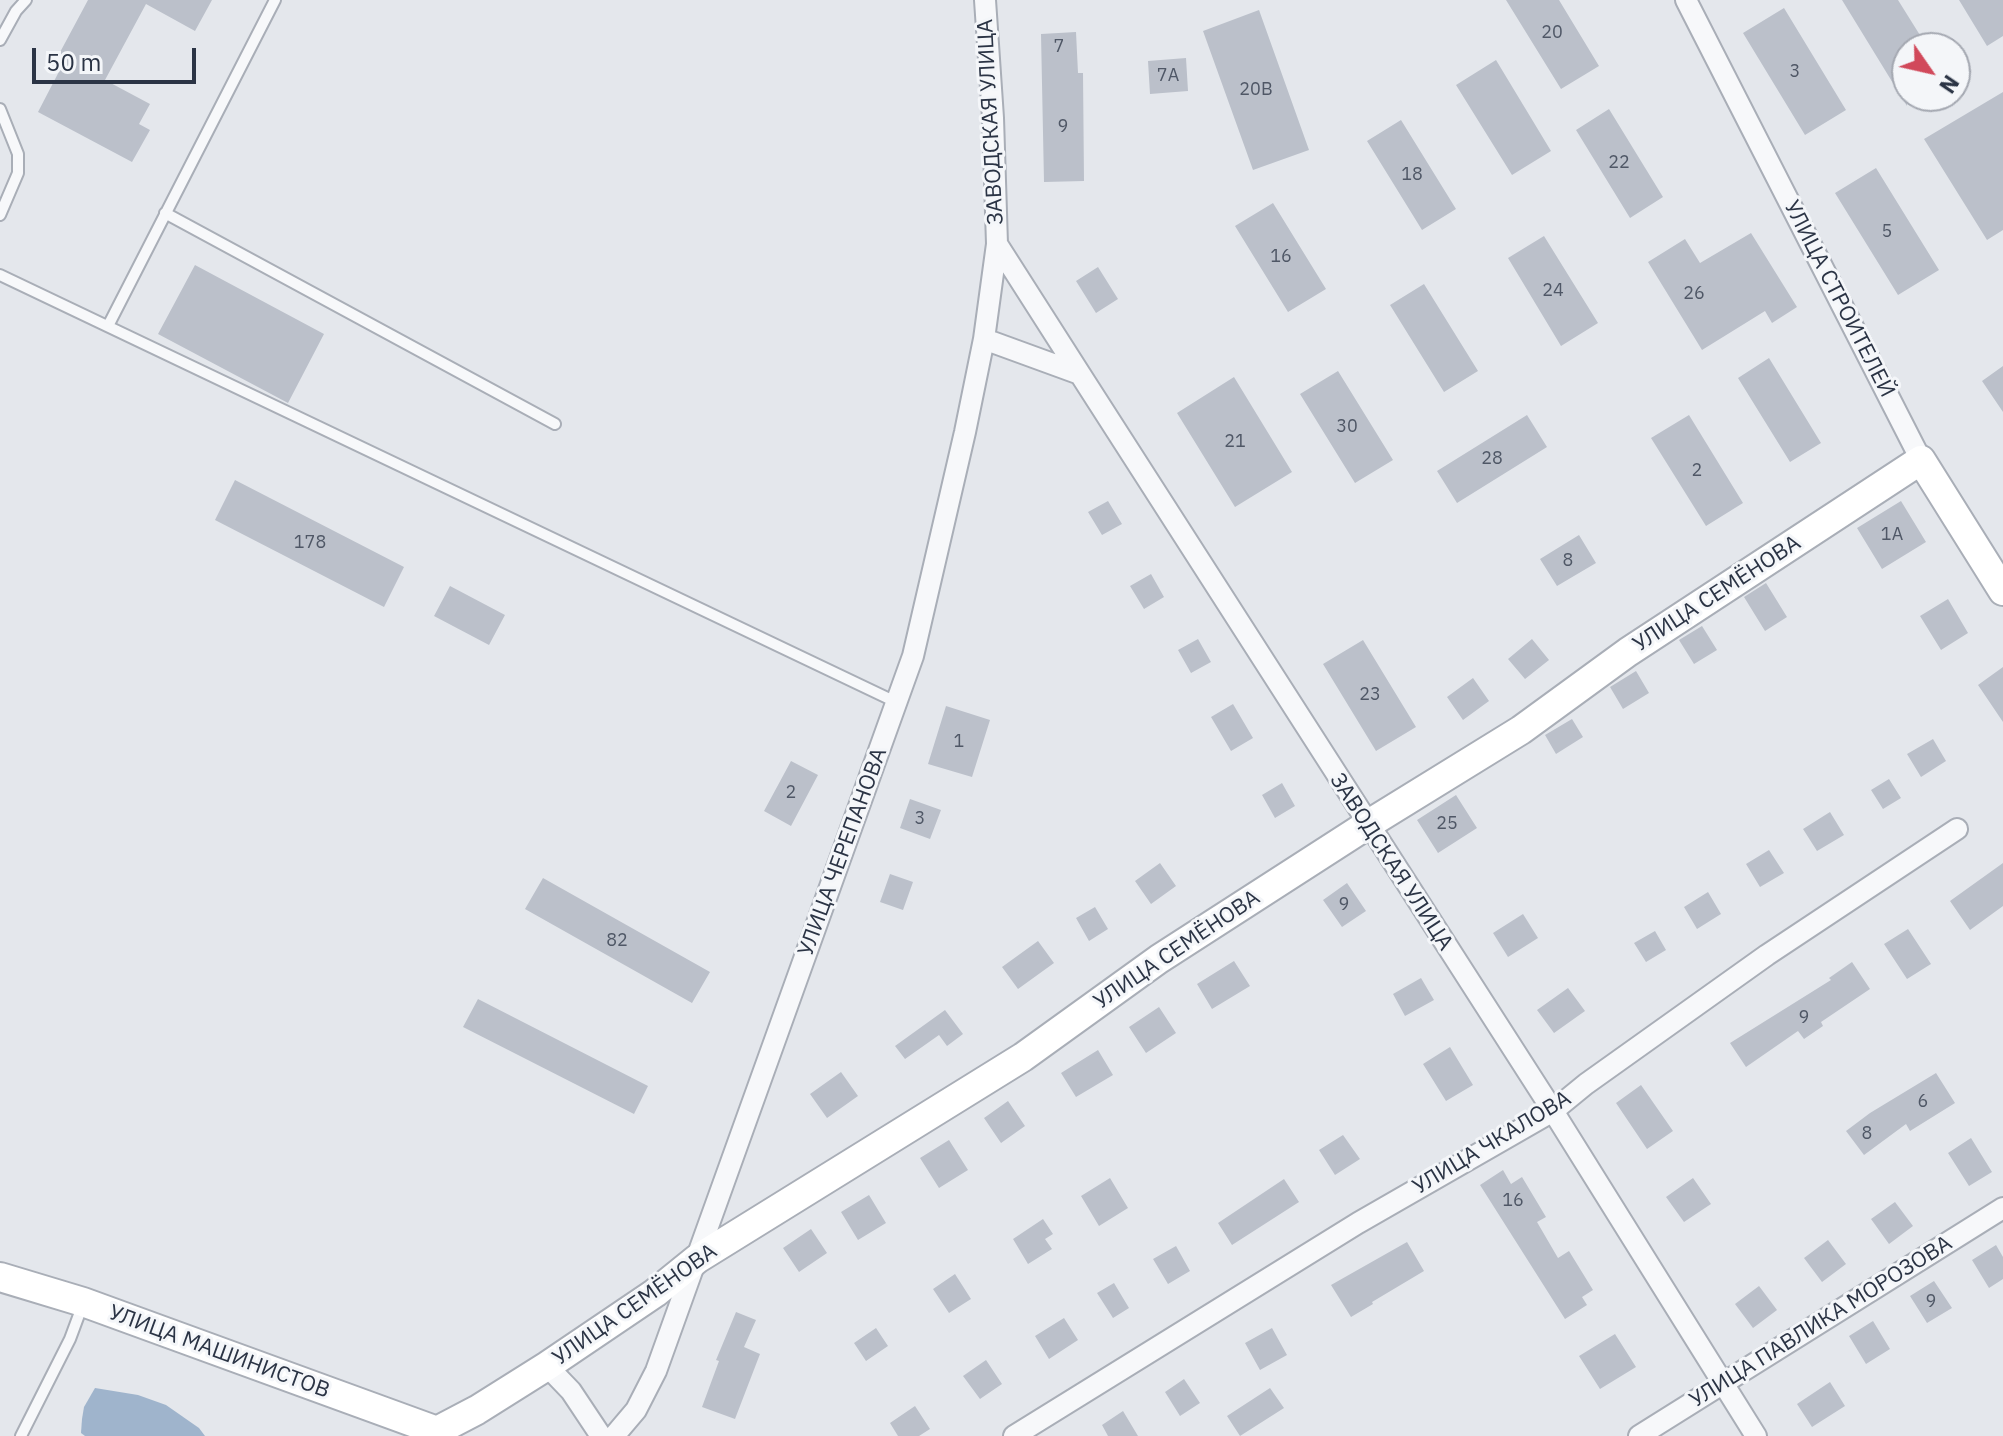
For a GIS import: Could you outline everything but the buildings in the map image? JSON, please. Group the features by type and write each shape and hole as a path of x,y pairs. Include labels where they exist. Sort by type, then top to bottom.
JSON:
{"street":[{"name":"ЗАВОДСКАЯ УЛИЦА","path":"985,0 997,244 1553,1111 1756,1436"},
{"name":"УЛИЦА СТРОИТЕЛЕЙ","path":"1686,0 1921,460 2003,591"},
{"name":"УЛИЦА ЧЕРЕПАНОВА","path":"614,1436 636,1410 656,1371 898,703 913,656 984,339 997,244"},
{"path":"984,339 1080,374"},
{"name":"УЛИЦА СЕМЁНОВА","path":"433,1433 477,1410 547,1366 655,1293 697,1259 1023,1057 1159,959 1521,730 1628,652 1921,460"},
{"name":"УЛИЦА ЧКАЛОВА","path":"1014,1436 1358,1223 1553,1111 1767,955 1957,829"},
{"name":"УЛИЦА ПАВЛИКА МОРОЗОВА","path":"1639,1436 2003,1208"},
{"name":"УЛИЦА МАШИНИСТОВ","path":"0,1277 83,1302 433,1433"},
{"path":"547,1366 571,1391 601,1436"}],"lane":[{"path":"0,40 26,0"},
{"path":"108,326 275,0"},
{"path":"0,109 18,154 18,173 0,215"},
{"path":"165,213 555,424"},
{"path":"0,275 898,703"},
{"path":"21,1436 70,1339 83,1302"}],"water":[{"path":"95,1388 138,1395 166,1405 199,1428 205,1436 85,1436 81,1433 84,1407"}]}
